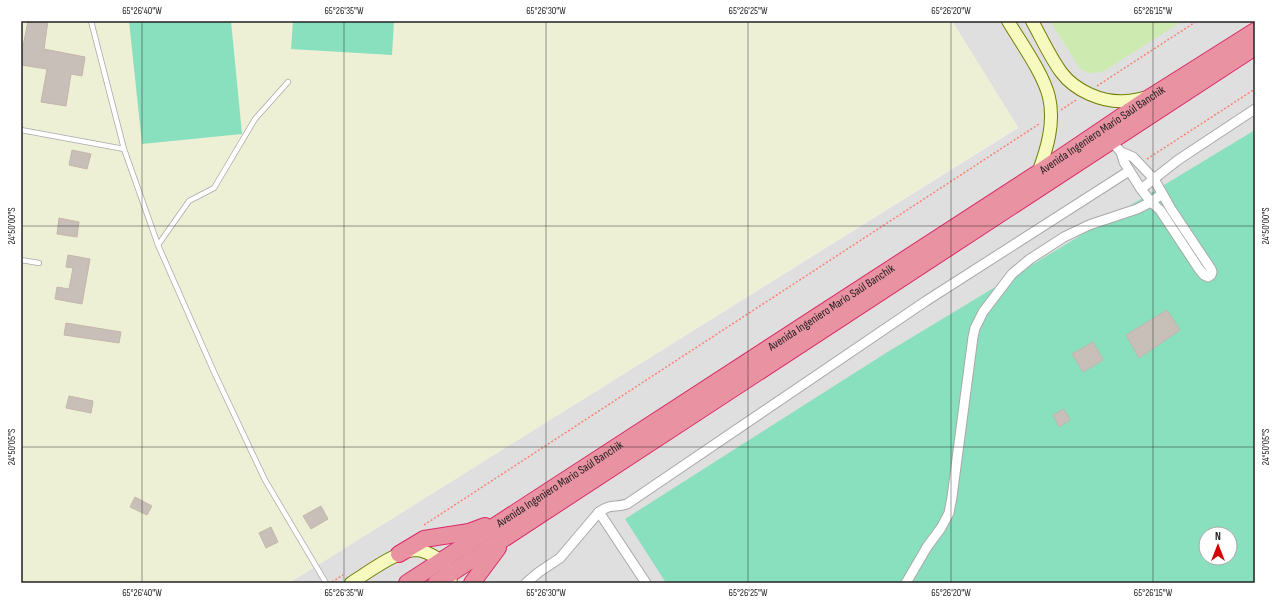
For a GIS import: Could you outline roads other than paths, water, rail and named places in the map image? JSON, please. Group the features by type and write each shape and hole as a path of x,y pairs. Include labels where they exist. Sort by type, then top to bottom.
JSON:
{"highway":[{"name":"Avenida Ingeniero Mario Saúl Banchik","path":"407,583 1038,173 1152,96 1255,31"},
{"name":"Avenida Ingeniero Mario Saúl Banchik","path":"445,580 510,535 1116,146 1255,47"},
{"path":"398,554 424,539 469,532 507,518"},
{"path":"472,583 487,562 510,535"}],"street":[{"path":"1008,21 1044,85 1049,98 1051,117 1049,137 1038,173"},
{"path":"1032,21 1061,72 1073,85 1087,93 1105,99 1125,101 1152,96"},
{"path":"1141,189 1178,160 1255,109"},
{"path":"1116,146 1133,157 1154,179 1162,194 1211,269 1211,275 1208,277 1204,275 1160,210 1151,202 1141,189 1129,171 1116,146"},
{"path":"526,583 560,558 599,512 607,506 627,504 926,301 1129,171"},
{"path":"906,583 926,547 941,528 949,513 973,337 975,328 983,312 1012,274 1030,258 1064,237 1089,224 1137,209 1151,202 1162,194"},
{"path":"599,512 646,583"},
{"path":"350,578 398,554 415,550 432,555 440,561 445,580"}],"lane":[{"path":"91,21 124,149 158,245 214,372 265,480 326,583"},
{"path":"158,245 189,201 214,188 255,119 288,82"},
{"path":"21,130 124,149"},
{"path":"21,260 39,263"}]}
